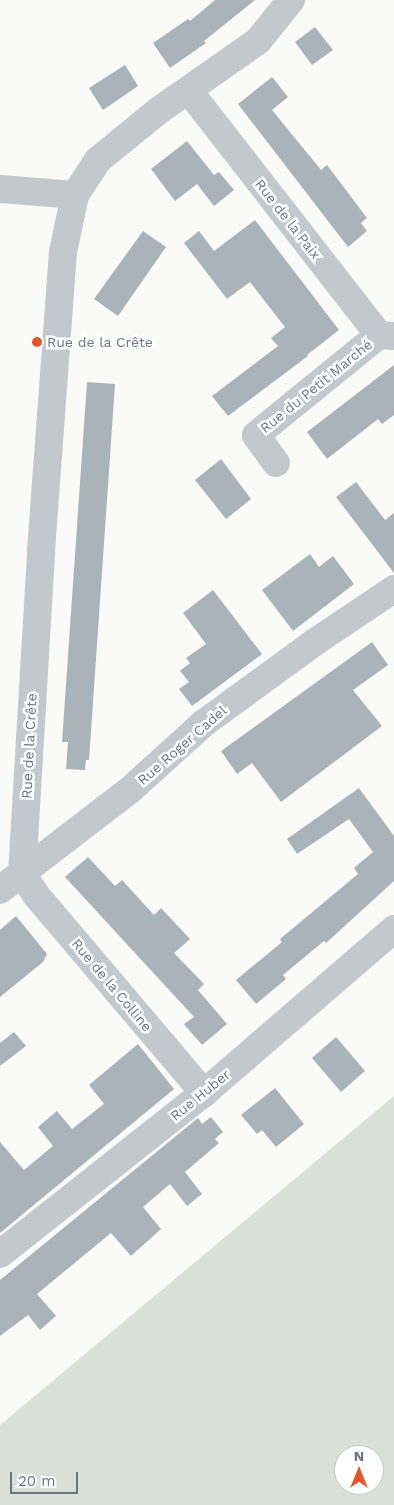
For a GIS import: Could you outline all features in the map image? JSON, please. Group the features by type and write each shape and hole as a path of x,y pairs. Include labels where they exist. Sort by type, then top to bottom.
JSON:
{"street":[{"name":"Rue de la Crête","path":"22,874 41,551 63,252 75,195 98,160 158,111 258,41 291,0"},
{"name":"Rue de la Paix","path":"188,91 387,336"},
{"path":"0,189 75,195"},
{"name":"Rue du Petit Marché","path":"276,463 256,435 387,336"},
{"name":"Rue Roger Cadel","path":"0,890 130,790 204,723 315,642 394,589"},
{"name":"Rue de la Colline","path":"22,874 36,895 204,1093"},
{"name":"Rue Huber","path":"0,1254 204,1093 394,929"}],"shaded area":[{"path":"394,1096 394,1505 0,1505 0,1425"}],"building":[{"path":"215,0 255,0 204,41 206,43 170,68 153,43 188,19 190,21"},
{"path":"315,27 333,50 312,65 295,42"},
{"path":"125,65 138,86 103,110 89,88"},
{"path":"272,77 288,97 272,110 321,170 327,165 367,218 361,223 367,231 348,247 238,104"},
{"path":"187,141 214,175 219,172 234,190 214,206 197,184 175,201 151,169"},
{"path":"255,220 339,330 308,356 228,416 212,396 278,346 271,338 285,327 250,282 227,299 184,243 199,231 214,251"},
{"path":"143,231 166,247 118,316 94,299"},
{"path":"394,365 394,415 382,424 378,419 327,459 307,432"},
{"path":"87,382 115,384 89,760 86,760 85,770 66,769 68,742 62,742"},
{"path":"221,459 251,499 226,519 195,480"},
{"path":"356,482 385,520 394,513 394,573 336,497"},
{"path":"310,554 319,567 333,556 354,584 293,631 262,590"},
{"path":"213,590 262,654 192,706 179,689 189,682 180,671 190,663 186,658 206,644 183,613"},
{"path":"372,642 388,665 353,690 382,726 281,802 252,763 237,774 221,751"},
{"path":"359,788 394,836 394,881 326,943 324,941 283,975 286,979 256,1004 236,980 282,942 280,939 358,874 354,868 373,852 349,819 297,854 287,839"},
{"path":"88,857 115,886 122,880 154,915 161,908 190,939 174,953 204,984 198,990 227,1024 202,1045 184,1024 194,1017 65,877"},
{"path":"16,916 47,954 43,962 0,997 0,930"},
{"path":"14,1032 26,1046 0,1066 0,1043"},
{"path":"336,1037 365,1071 341,1092 312,1058"},
{"path":"138,1044 174,1089 0,1233 0,1142 24,1170 53,1146 38,1127 57,1111 72,1129 104,1104 89,1085"},
{"path":"275,1088 304,1124 276,1147 262,1130 257,1134 241,1115"},
{"path":"211,1117 223,1132 215,1139 219,1143 185,1172 202,1194 187,1206 170,1184 143,1207 161,1229 131,1256 111,1233 37,1294 56,1316 40,1330 28,1315 0,1336 0,1280 198,1118 202,1124"}],"place":[{"name":"Rue de la Crête","path":"37,342"}]}
